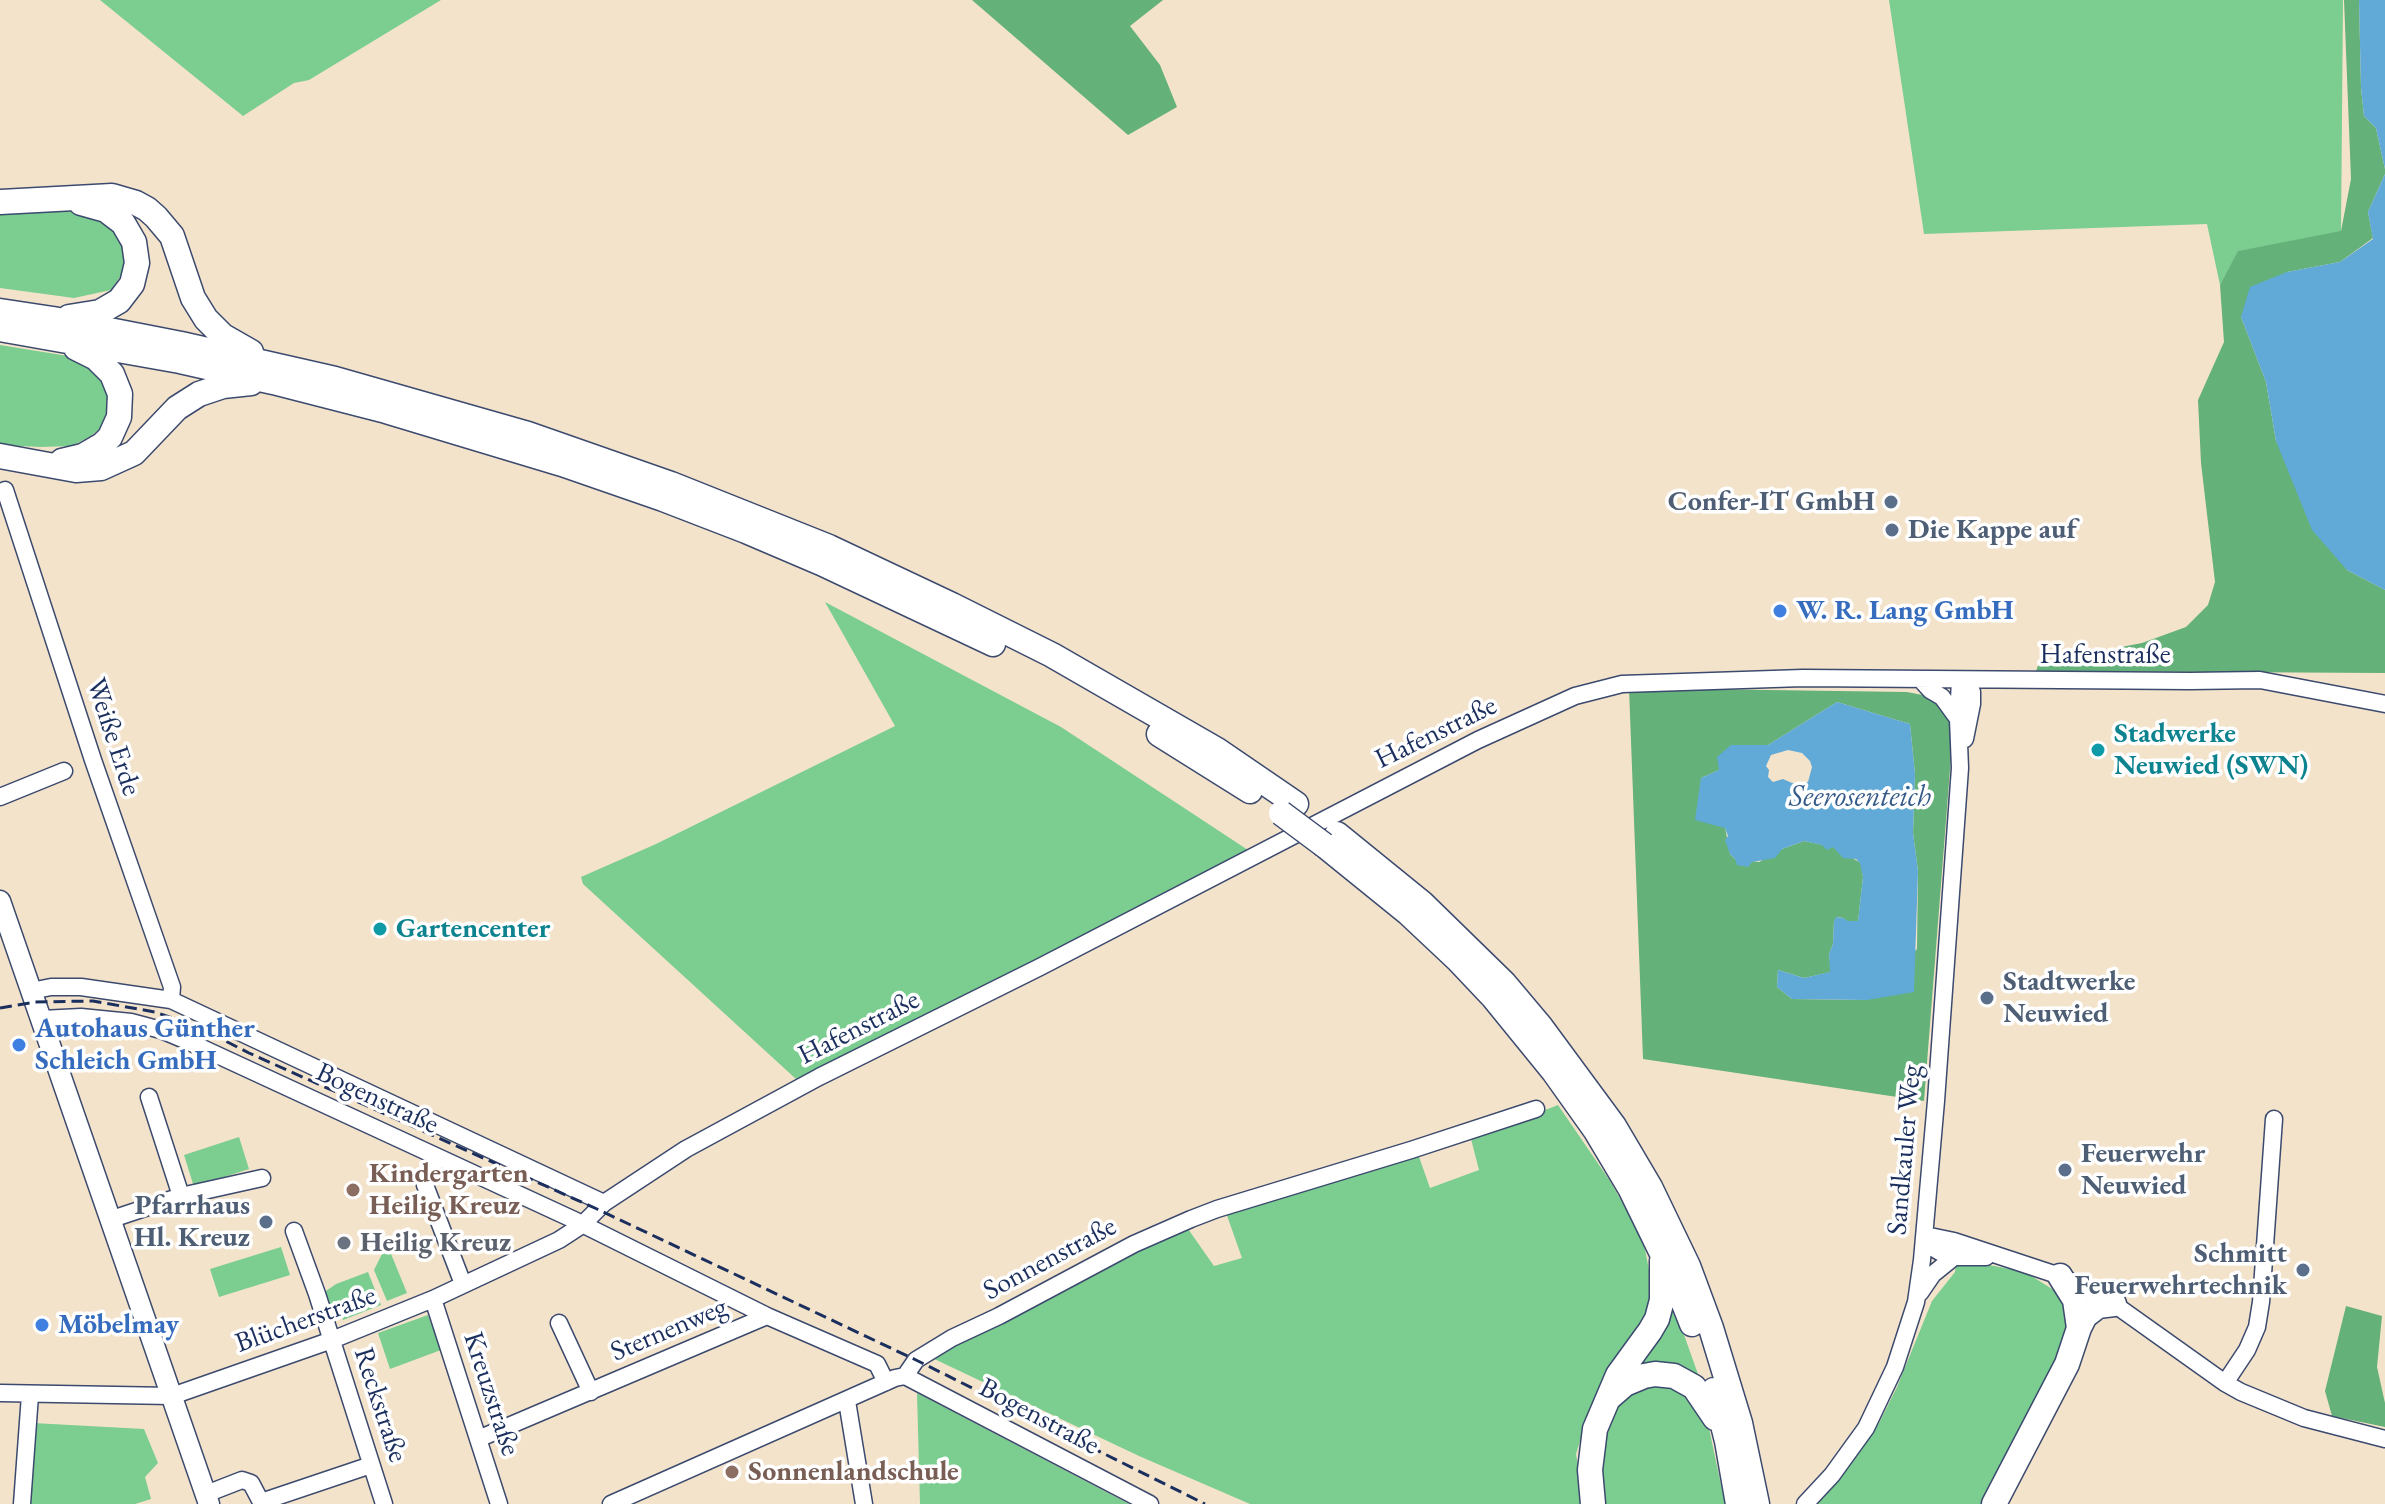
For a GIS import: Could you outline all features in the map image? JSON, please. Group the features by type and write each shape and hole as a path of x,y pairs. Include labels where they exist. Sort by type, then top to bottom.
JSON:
{"highway":[{"path":"0,202 112,196 147,209 172,236 193,298 206,319 275,373"},
{"path":"0,329 53,328 100,312 119,301 132,284 137,252 130,232 115,216 83,203 43,200"},
{"path":"0,311 180,361 275,373 386,411 562,464 677,504 821,563 1048,671 1289,808 1422,903 1504,983 1541,1027 1614,1126 1650,1187 1688,1266 1740,1423 1757,1504"},
{"path":"39,463 71,459 93,452 110,437 121,406 117,384 104,365 53,328"},
{"path":"0,456 76,470 112,465 134,453 177,408 199,394 275,373"},
{"path":"1330,840 1475,978 1520,1028 1596,1131 1630,1188 1684,1303 1705,1361 1727,1441 1738,1504"},
{"path":"1593,1504 1591,1455 1595,1429 1618,1375 1657,1319 1662,1291 1661,1250"},
{"path":"2060,1276 2075,1300 2079,1328"},
{"path":"1994,1504 2067,1364 2085,1316 2093,1308 2114,1304"},
{"path":"2067,1364 2114,1304"},
{"path":"1606,1402 1633,1380 1655,1374 1674,1376 1694,1387 1702,1396 1727,1441"}],"main road":[{"path":"0,901 208,1499"}],"street":[{"name":"Weiße Erde","path":"5,490 93,760 172,987 171,1000"},
{"name":"Hafenstraße","path":"604,1203 686,1149 819,1077 1040,967 1478,740 1575,696 1622,684 1803,678 2260,680 2385,704"},
{"path":"1921,680 1942,697 1958,719"},
{"name":"Sandkauler Weg","path":"1960,768 1958,719 1964,680"},
{"name":"Sandkauler Weg","path":"1805,1504 1832,1475 1866,1428 1895,1367 1916,1302 1925,1235 1960,768 1972,704 1972,692 1964,680"},
{"path":"0,797 64,771"},
{"path":"31,991 81,987 171,1000 604,1203"},
{"name":"Bogenstraße","path":"41,1019 102,1018 161,1030 292,1088 767,1316 877,1364 886,1382"},
{"path":"149,1097 181,1196"},
{"name":"Sonnenstraße","path":"611,1504 905,1376 916,1360 952,1338 1177,1225 1217,1209 1536,1109"},
{"path":"2225,1383 2247,1350 2257,1327 2274,1119"},
{"path":"438,1157 425,1185 463,1284"},
{"path":"112,1219 181,1196 262,1178"},
{"name":"Blücherstraße","path":"0,1393 172,1396 332,1340 433,1299 559,1240 582,1225 604,1203"},
{"name":"Reckstraße","path":"294,1231 384,1504"},
{"path":"1925,1235 1933,1248 1954,1257 1997,1256"},
{"path":"1925,1235 1954,1241 2060,1276 2114,1304 2225,1383 2304,1418 2385,1439"},
{"path":"1916,1302 1933,1274 1954,1257"},
{"name":"Kreuzstraße","path":"433,1299 499,1504"},
{"name":"Sternenweg","path":"478,1439 767,1316"},
{"name":"Sternenweg","path":"559,1323 591,1392"},
{"name":"Bogenstraße","path":"905,1376 1150,1504"},
{"path":"22,1504 30,1395"},
{"path":"847,1401 864,1504"},
{"path":"208,1499 242,1480 251,1483 261,1503 371,1465"}],"green space":[{"path":"100,0 441,0 309,80 294,83 243,116"},
{"path":"972,0 1163,0 1130,26 1160,65 1177,107 1128,135"},
{"path":"1889,0 2343,0 2341,232 2239,251 2220,285 2207,224 1924,234"},
{"path":"2344,0 2359,0 2364,116 2376,128 2385,169 2368,212 2373,238 2340,262 2287,272 2241,317 2266,382 2276,441 2347,570 2385,590 2385,673 2036,671 2039,663 2142,643 2186,627 2208,605 2215,582 2201,463 2198,400 2224,342 2220,285 2238,251 2341,231 2351,179"},
{"path":"0,208 79,208 109,218 123,236 126,268 111,290 74,298 0,288"},
{"path":"0,345 68,356 93,367 105,382 110,407 104,425 72,446 0,445"},
{"path":"825,602 1061,727 1248,850 1070,944 796,1079 583,884 581,877 656,844 895,726"},
{"path":"1629,688 1907,692 1948,700 1952,744 1924,1101 1643,1059","holes":["1837,702 1910,724 1915,774 1913,833 1918,871 1917,949 1867,1000 1792,999 1777,987 1778,970 1804,978 1831,972 1829,954 1833,944 1834,921 1837,917 1858,922 1863,877 1861,863 1833,847 1804,841 1759,862 1735,859 1730,854 1725,827 1701,778 1719,770 1731,745 1768,745"]},
{"path":"1558,1105 1610,1181 1643,1239 1654,1296 1638,1338 1585,1425 1576,1454 1584,1504 1250,1504 1139,1456 928,1356 1186,1226 1214,1266 1242,1258 1225,1210 1418,1154 1430,1188 1479,1170 1471,1139"},
{"path":"239,1137 249,1169 194,1187 184,1155"},
{"path":"387,1244 407,1293 387,1301 374,1270"},
{"path":"281,1247 290,1275 219,1297 210,1269"},
{"path":"1974,1262 2025,1272 2065,1297 2075,1330 1985,1504 1815,1504 1857,1456 1879,1423 1932,1301 1955,1272 1956,1264"},
{"path":"368,1272 381,1305 343,1320 340,1312 332,1315 323,1293 336,1284"},
{"path":"1667,1287 1704,1391 1630,1377"},
{"path":"2346,1306 2382,1316 2377,1367 2385,1403 2385,1427 2332,1416 2325,1391"},
{"path":"428,1315 441,1350 390,1369 378,1333"},
{"path":"1680,1384 1706,1414 1725,1504 1600,1504 1604,1423 1634,1386"},
{"path":"917,1393 1112,1495 1129,1504 920,1504"},
{"path":"33,1423 144,1429 158,1463 145,1477 151,1499 135,1504 27,1504"}],"water":[{"path":"2359,0 2385,0 2385,169 2376,128 2364,116"},
{"path":"2385,174 2385,590 2347,570 2312,530 2276,441 2266,382 2241,317 2250,287 2287,272 2340,262 2373,239 2368,212"},
{"name":"Seerosenteich","path":"1837,702 1910,724 1915,774 1913,833 1918,871 1914,992 1867,1000 1792,999 1777,987 1778,970 1804,978 1830,972 1829,954 1833,944 1834,921 1836,917 1858,921 1863,877 1856,859 1843,858 1833,847 1827,850 1822,845 1804,841 1782,849 1775,858 1752,862 1748,867 1737,865 1725,840 1728,836 1725,828 1695,820 1701,778 1719,770 1717,757 1731,745 1768,745","holes":["1788,750 1802,753 1812,767 1808,782 1792,783 1783,779 1773,782 1768,777 1766,766 1771,755"]}],"railway":[{"path":"0,1008 35,1002 93,1001 155,1012 198,1027 249,1053 597,1209 916,1360 1205,1504"}],"place":[{"name":"Confer-IT GmbH","path":"1891,502"},
{"name":"Die Kappe auf","path":"1892,530"},
{"name":"W. R. Lang GmbH","path":"1780,611"},
{"name":"Stadwerke Neuwied (SWN)","path":"2098,750"},
{"name":"Gartencenter","path":"380,929"},
{"name":"Stadtwerke Neuwied","path":"1987,998"},
{"name":"Autohaus Günther Schleich GmbH","path":"19,1045"},
{"name":"Feuerwehr Neuwied","path":"2065,1170"},
{"name":"Kindergarten Heilig Kreuz","path":"353,1190"},
{"name":"Pfarrhaus Hl. Kreuz","path":"266,1222"},
{"name":"Heilig Kreuz","path":"344,1243"},
{"name":"Schmitt Feuerwehrtechnik","path":"2303,1270"},
{"name":"Möbelmay","path":"42,1325"},
{"name":"Sonnenlandschule","path":"732,1472"}]}
